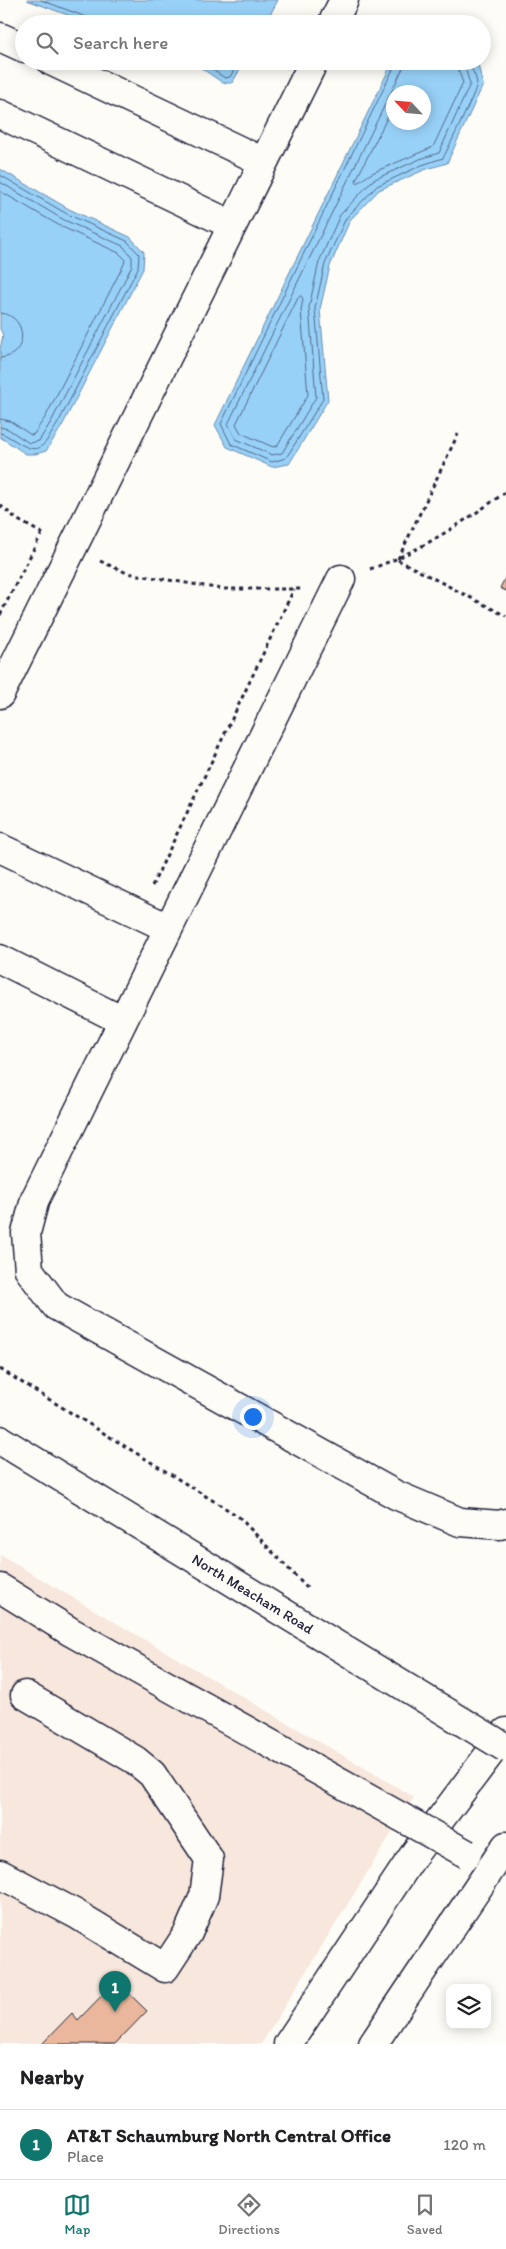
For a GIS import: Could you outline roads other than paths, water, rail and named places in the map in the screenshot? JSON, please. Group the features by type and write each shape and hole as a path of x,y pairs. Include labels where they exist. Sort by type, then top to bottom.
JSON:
{"main road":[{"path":"336,15 344,0"},
{"path":"0,37 15,44"},
{"path":"70,70 264,162"},
{"path":"0,694 310,70"},
{"path":"0,114 232,225"},
{"path":"342,579 35,1199 26,1233 29,1270 56,1306 396,1495 460,1522 500,1525 506,1523"},
{"path":"0,848 168,928"},
{"path":"0,959 123,1021"},
{"name":"North Meacham Road","path":"0,1440 506,1748"},
{"path":"0,1588 71,1632 468,1854 501,1863 373,2044"},
{"path":"0,1874 76,1914 165,1968 188,1934 204,1896 209,1859 152,1774 136,1760 25,1695"},
{"path":"288,2044 415,1853 506,1732"}],"water":[{"path":"27,0 278,0 270,15 68,15"},
{"path":"204,70 240,70 232,83 223,83"},
{"path":"389,70 479,70 483,85 447,163 424,170 379,190 350,220 330,266 320,309 328,400 289,464 272,467 227,447 215,425"},
{"path":"0,169 69,209 130,237 144,252 143,269 62,426 46,451 35,454 26,454 0,437 0,349 3,335 0,329"}],"place":[{"name":"AT&T Schaumburg North Central Office","path":"115,2012"}]}
